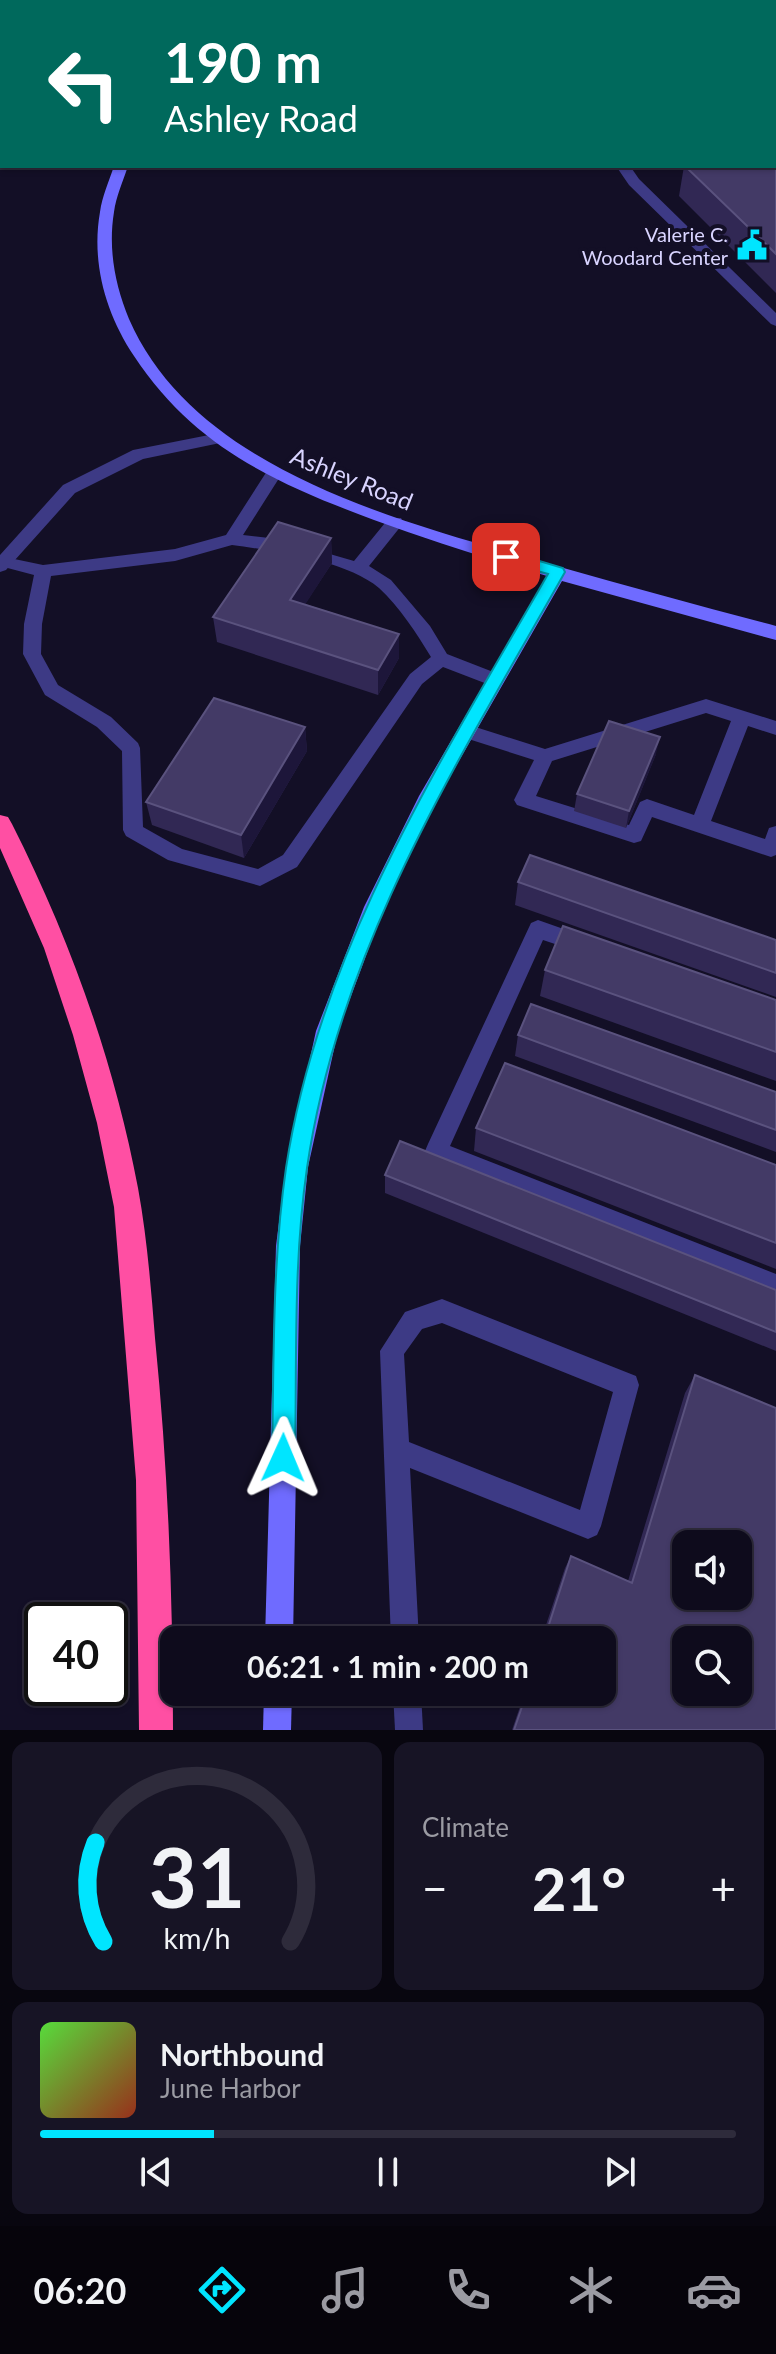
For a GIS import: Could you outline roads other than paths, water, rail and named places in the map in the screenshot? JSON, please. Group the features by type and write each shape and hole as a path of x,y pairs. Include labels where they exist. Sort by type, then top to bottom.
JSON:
{"highway":[{"path":"0,824 62,966 92,1059 123,1182 151,1433 158,1623 156,1730"}],"street":[{"name":"Ashley Road","path":"120,168 111,188 104,225 110,294 129,339 154,376 188,413 219,438 275,472 432,536 776,633"},
{"path":"624,168 634,182 776,321"},
{"path":"2,563 69,489 139,454 219,438"},
{"path":"232,539 275,472"},
{"path":"358,568 395,522"},
{"path":"2,563 43,571 175,555 232,539 278,545 358,568 385,584 424,631 441,659 495,680"},
{"path":"43,571 33,624 32,654 51,690 104,722 131,748 133,830 143,840 219,870 260,878 290,861 416,679 441,659"},
{"path":"279,1626 288,1246 297,1167 327,1031 374,907 466,731 558,572"},
{"path":"466,731 545,756 706,706 776,728"},
{"path":"700,825 742,717"},
{"path":"545,756 524,800 634,835 647,807 771,849 776,834"},
{"path":"612,955 538,929 436,1151 776,1286"},
{"path":"396,1450 588,1526 627,1385 442,1311 414,1320 392,1351 396,1450 404,1626"},
{"path":"277,1730 278,1706"},
{"path":"408,1706 409,1730"}],"place":[{"name":"Valerie C. Woodard Center","path":"752,245"}]}
